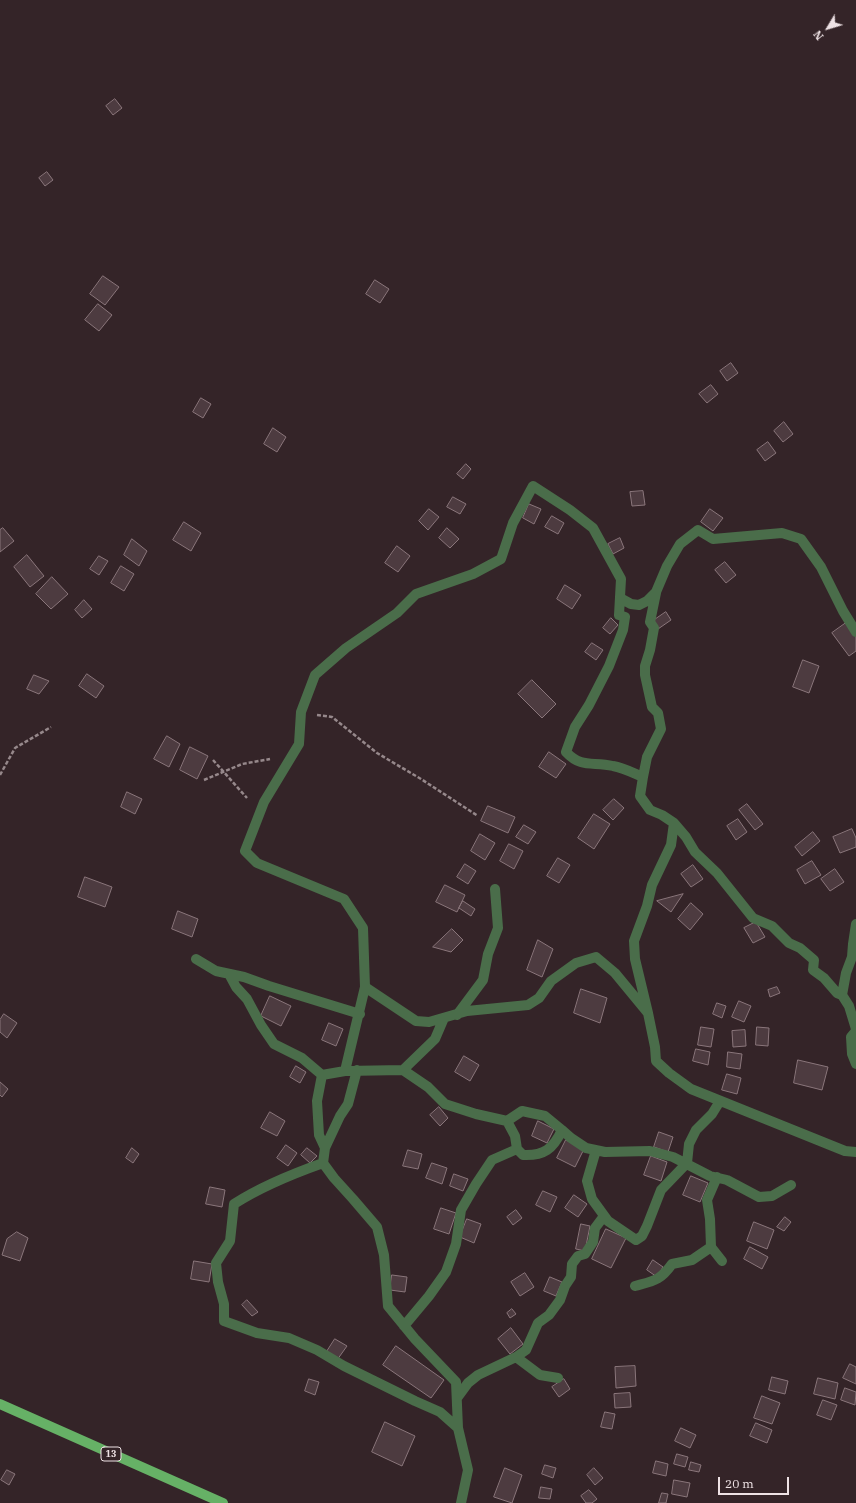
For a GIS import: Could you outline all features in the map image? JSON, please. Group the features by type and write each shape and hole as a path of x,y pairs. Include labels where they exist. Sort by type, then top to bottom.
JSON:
{"main road":[{"name":"13","path":"0,1404 222,1503"}],"street":[{"path":"345,1071 360,1014 365,988 363,928 344,899 257,863 245,851 264,802 299,744 300,712 315,675 346,648 397,613 416,594 473,574 501,559 513,524 533,486 570,510 593,528 621,579 619,615 625,617 623,630 609,666 589,705 574,727 566,752 571,757 582,763 612,765 643,778"},
{"path":"856,632 843,611 821,567 802,539 782,533 713,539 698,530 680,544 667,566 656,592 650,622 654,628 645,666 645,676 652,707 658,713 662,729 647,756 640,796 650,810 662,815 674,823 686,837 695,852 717,873 753,918 772,926 789,943 810,955 814,960 814,970 824,978 837,993 842,995 849,1006 856,1030 850,1037 852,1054 856,1064"},
{"path":"620,598 631,604 639,605 647,601 656,592"},
{"path":"674,823 671,845 652,885 647,906 634,941 635,959 648,1012 655,1047 656,1061 669,1073 691,1089 845,1151 856,1152"},
{"path":"456,1014 483,980 488,954 498,928 495,889"},
{"path":"842,995 846,973 852,957 856,924"},
{"path":"365,988 416,1021 429,1022 468,1011 528,1005 538,998 551,981 576,963 596,957 615,973 648,1012"},
{"path":"196,959 216,971 244,977 268,986 360,1014"},
{"path":"229,974 236,987 247,999 260,1025 274,1044 302,1058 322,1075"},
{"path":"402,1070 435,1040 444,1018"},
{"path":"322,1075 357,1070 402,1070 428,1087 445,1104 476,1114 507,1121 522,1111 544,1116 586,1148 605,1152 650,1151 673,1157 710,1176 727,1180 759,1197 772,1196 791,1185"},
{"path":"357,1070 348,1104 340,1116 325,1148 323,1163 334,1178 377,1227 384,1255 388,1306 404,1326 456,1382 458,1428 468,1470 461,1503"},
{"path":"322,1075 317,1101 319,1135 325,1148"},
{"path":"596,1150 587,1180 592,1199 608,1221 636,1240 642,1236 645,1231 661,1190 686,1163 689,1144 696,1130 712,1114 720,1101"},
{"path":"507,1121 515,1136 517,1149 523,1155 535,1155 546,1151 556,1142 562,1130"},
{"path":"404,1326 430,1296 446,1272 456,1244 460,1210 476,1184 492,1160 517,1149"},
{"path":"323,1163 300,1171 253,1192 234,1204 230,1241 216,1263 218,1282 224,1304 224,1321 257,1333 289,1338 317,1350 344,1366 440,1412 458,1428"},
{"path":"717,1177 707,1200 710,1219 711,1247 722,1261"},
{"path":"457,1398 468,1383 478,1375 516,1357 526,1350 538,1323 549,1315 560,1300 570,1277 572,1264 578,1256 585,1254 593,1242 595,1228 604,1216"},
{"path":"635,1286 658,1279 666,1273 672,1264 692,1260 711,1247"},
{"path":"516,1357 540,1375 558,1378"}],"path":[{"path":"300,712 332,717 377,753 421,779 478,816"},
{"path":"0,775 15,748 50,727"},
{"path":"204,780 242,764 274,758"},
{"path":"213,760 249,800"}],"building":[{"path":"115,99 122,108 113,115 106,106"},
{"path":"47,172 53,180 45,186 39,178"},
{"path":"103,276 119,287 105,305 90,294"},
{"path":"375,280 389,289 380,303 366,294"},
{"path":"98,304 112,315 99,331 85,320"},
{"path":"731,363 738,373 727,381 720,371"},
{"path":"711,385 718,394 707,403 699,394"},
{"path":"201,398 211,404 203,418 193,412"},
{"path":"784,422 793,434 783,442 774,431"},
{"path":"273,428 286,437 277,452 264,444"},
{"path":"768,442 776,453 765,461 757,450"},
{"path":"466,464 471,469 463,479 457,474"},
{"path":"643,491 645,505 632,506 630,492"},
{"path":"453,497 466,504 460,514 447,507"},
{"path":"529,504 541,509 534,524 523,518"},
{"path":"429,509 439,517 428,530 419,521"},
{"path":"710,509 723,518 713,531 701,522"},
{"path":"552,516 564,523 558,534 545,527"},
{"path":"184,522 201,533 191,551 173,540"},
{"path":"3,528 14,541 0,552 0,530"},
{"path":"447,528 459,539 450,548 439,538"},
{"path":"620,538 624,548 613,554 608,544"},
{"path":"132,539 147,551 139,566 124,555"},
{"path":"397,546 410,556 398,572 385,563"},
{"path":"27,555 44,576 30,587 14,567"},
{"path":"99,556 108,561 99,575 90,569"},
{"path":"725,562 736,575 726,583 715,570"},
{"path":"121,566 134,574 124,591 111,583"},
{"path":"52,577 68,594 51,609 36,594"},
{"path":"565,585 581,595 572,609 557,599"},
{"path":"84,600 92,609 82,618 75,610"},
{"path":"666,612 671,620 658,629 653,621"},
{"path":"611,618 618,625 610,634 603,628"},
{"path":"846,623 856,637 856,651 849,656 832,633"},
{"path":"592,643 603,650 596,660 585,652"},
{"path":"803,660 819,666 809,693 793,687"},
{"path":"87,674 104,686 96,698 79,686"},
{"path":"34,675 49,681 39,694 27,689"},
{"path":"532,680 556,704 542,718 518,694"},
{"path":"167,736 180,744 169,767 154,759"},
{"path":"190,747 208,756 197,779 180,770"},
{"path":"549,752 566,764 556,778 539,767"},
{"path":"127,792 142,799 135,814 121,807"},
{"path":"614,799 624,808 613,820 603,810"},
{"path":"747,804 763,824 755,830 739,810"},
{"path":"488,806 515,817 508,833 481,821"},
{"path":"594,814 610,824 594,849 578,838"},
{"path":"738,819 747,832 736,840 727,826"},
{"path":"524,825 536,832 528,844 516,837"},
{"path":"852,829 856,838 856,847 840,853 833,837"},
{"path":"813,832 820,841 802,856 795,847"},
{"path":"480,834 495,843 485,860 471,851"},
{"path":"509,844 523,851 514,869 500,861"},
{"path":"558,858 570,865 559,883 547,876"},
{"path":"812,861 821,875 805,884 797,870"},
{"path":"465,864 476,871 468,884 457,877"},
{"path":"693,865 703,879 691,887 681,874"},
{"path":"835,869 844,882 830,891 821,879"},
{"path":"85,877 112,887 105,907 78,897"},
{"path":"445,885 465,895 457,912 436,902"},
{"path":"683,894 671,912 657,901"},
{"path":"463,901 475,909 471,916 459,908"},
{"path":"691,903 703,914 690,930 678,919"},
{"path":"178,911 198,919 192,937 172,929"},
{"path":"756,922 765,937 753,943 744,928"},
{"path":"452,929 463,940 451,952 433,947"},
{"path":"538,940 553,949 542,977 527,970"},
{"path":"777,987 780,993 770,997 768,990"},
{"path":"581,989 607,998 600,1023 574,1013"},
{"path":"270,996 291,1006 281,1026 261,1016"},
{"path":"739,1001 751,1006 744,1022 732,1017"},
{"path":"717,1003 726,1006 722,1018 713,1014"},
{"path":"4,1014 17,1023 7,1038 0,1032 0,1020"},
{"path":"329,1023 343,1029 336,1046 322,1040"},
{"path":"701,1027 714,1029 711,1047 698,1045"},
{"path":"757,1027 769,1028 768,1046 756,1045"},
{"path":"745,1030 746,1046 733,1047 732,1031"},
{"path":"696,1049 710,1052 708,1065 693,1061"},
{"path":"728,1052 742,1054 740,1069 727,1067"},
{"path":"464,1056 479,1065 470,1081 455,1072"},
{"path":"798,1060 828,1067 822,1090 794,1083"},
{"path":"296,1066 306,1072 300,1083 290,1077"},
{"path":"727,1074 741,1078 737,1094 722,1090"},
{"path":"0,1082 8,1089 2,1097 0,1095"},
{"path":"439,1107 448,1118 440,1126 430,1115"},
{"path":"270,1112 285,1121 277,1136 261,1128"},
{"path":"538,1121 554,1129 547,1143 532,1136"},
{"path":"659,1132 673,1137 668,1152 654,1147"},
{"path":"566,1140 584,1149 575,1167 557,1158"},
{"path":"286,1145 297,1153 288,1166 277,1158"},
{"path":"132,1148 139,1154 133,1163 126,1158"},
{"path":"307,1148 317,1156 310,1163 301,1155"},
{"path":"408,1150 422,1154 418,1169 403,1166"},
{"path":"651,1156 667,1162 661,1181 644,1175"},
{"path":"432,1163 447,1168 442,1184 426,1178"},
{"path":"454,1174 468,1179 463,1191 450,1186"},
{"path":"691,1176 708,1183 700,1202 683,1195"},
{"path":"210,1187 225,1190 222,1207 206,1204"},
{"path":"543,1191 557,1197 550,1212 536,1205"},
{"path":"574,1195 587,1204 578,1217 565,1208"},
{"path":"441,1208 456,1213 449,1234 434,1229"},
{"path":"516,1210 522,1218 513,1225 507,1217"},
{"path":"785,1217 791,1222 784,1231 777,1227"},
{"path":"467,1219 481,1224 474,1243 460,1237"},
{"path":"754,1222 774,1230 767,1249 747,1241"},
{"path":"581,1224 590,1226 585,1251 576,1249"},
{"path":"606,1229 626,1238 611,1268 592,1259"},
{"path":"17,1232 28,1238 20,1261 2,1255 7,1239"},
{"path":"750,1247 768,1257 762,1269 744,1259"},
{"path":"653,1260 663,1267 657,1277 647,1270"},
{"path":"194,1261 212,1264 209,1282 191,1279"},
{"path":"525,1273 534,1287 520,1296 511,1282"},
{"path":"392,1275 407,1277 405,1292 390,1290"},
{"path":"550,1277 562,1282 556,1296 544,1291"},
{"path":"247,1300 258,1312 252,1316 242,1305"},
{"path":"512,1309 516,1314 510,1318 507,1313"},
{"path":"511,1328 523,1344 510,1354 498,1339"},
{"path":"335,1339 347,1346 337,1360 326,1353"},
{"path":"396,1346 444,1380 431,1398 383,1365"},
{"path":"850,1364 856,1367 856,1384 843,1378"},
{"path":"635,1366 636,1386 616,1388 615,1367"},
{"path":"772,1377 788,1381 785,1394 769,1390"},
{"path":"818,1378 838,1383 835,1399 814,1394"},
{"path":"309,1379 319,1382 315,1395 305,1391"},
{"path":"564,1379 570,1389 559,1397 552,1387"},
{"path":"845,1388 856,1392 855,1405 841,1400"},
{"path":"630,1393 631,1407 615,1408 614,1394"},
{"path":"762,1396 780,1403 772,1424 754,1418"},
{"path":"823,1400 837,1405 831,1420 817,1415"},
{"path":"605,1412 615,1414 612,1429 601,1427"},
{"path":"385,1422 415,1436 402,1466 372,1452"},
{"path":"756,1423 772,1430 767,1443 750,1436"},
{"path":"681,1428 696,1435 690,1448 675,1441"},
{"path":"677,1454 688,1457 685,1467 674,1464"},
{"path":"656,1461 668,1464 666,1476 653,1473"},
{"path":"691,1462 701,1465 699,1472 689,1470"},
{"path":"545,1465 556,1468 553,1478 542,1474"},
{"path":"505,1468 522,1475 512,1503 494,1497"},
{"path":"594,1468 603,1478 595,1485 587,1475"},
{"path":"7,1470 15,1474 9,1485 1,1480"},
{"path":"674,1480 690,1483 687,1497 672,1494"},
{"path":"541,1487 552,1489 550,1499 539,1498"},
{"path":"589,1490 597,1499 592,1503 586,1503 581,1496"},
{"path":"662,1493 668,1494 666,1503 659,1503"}]}
